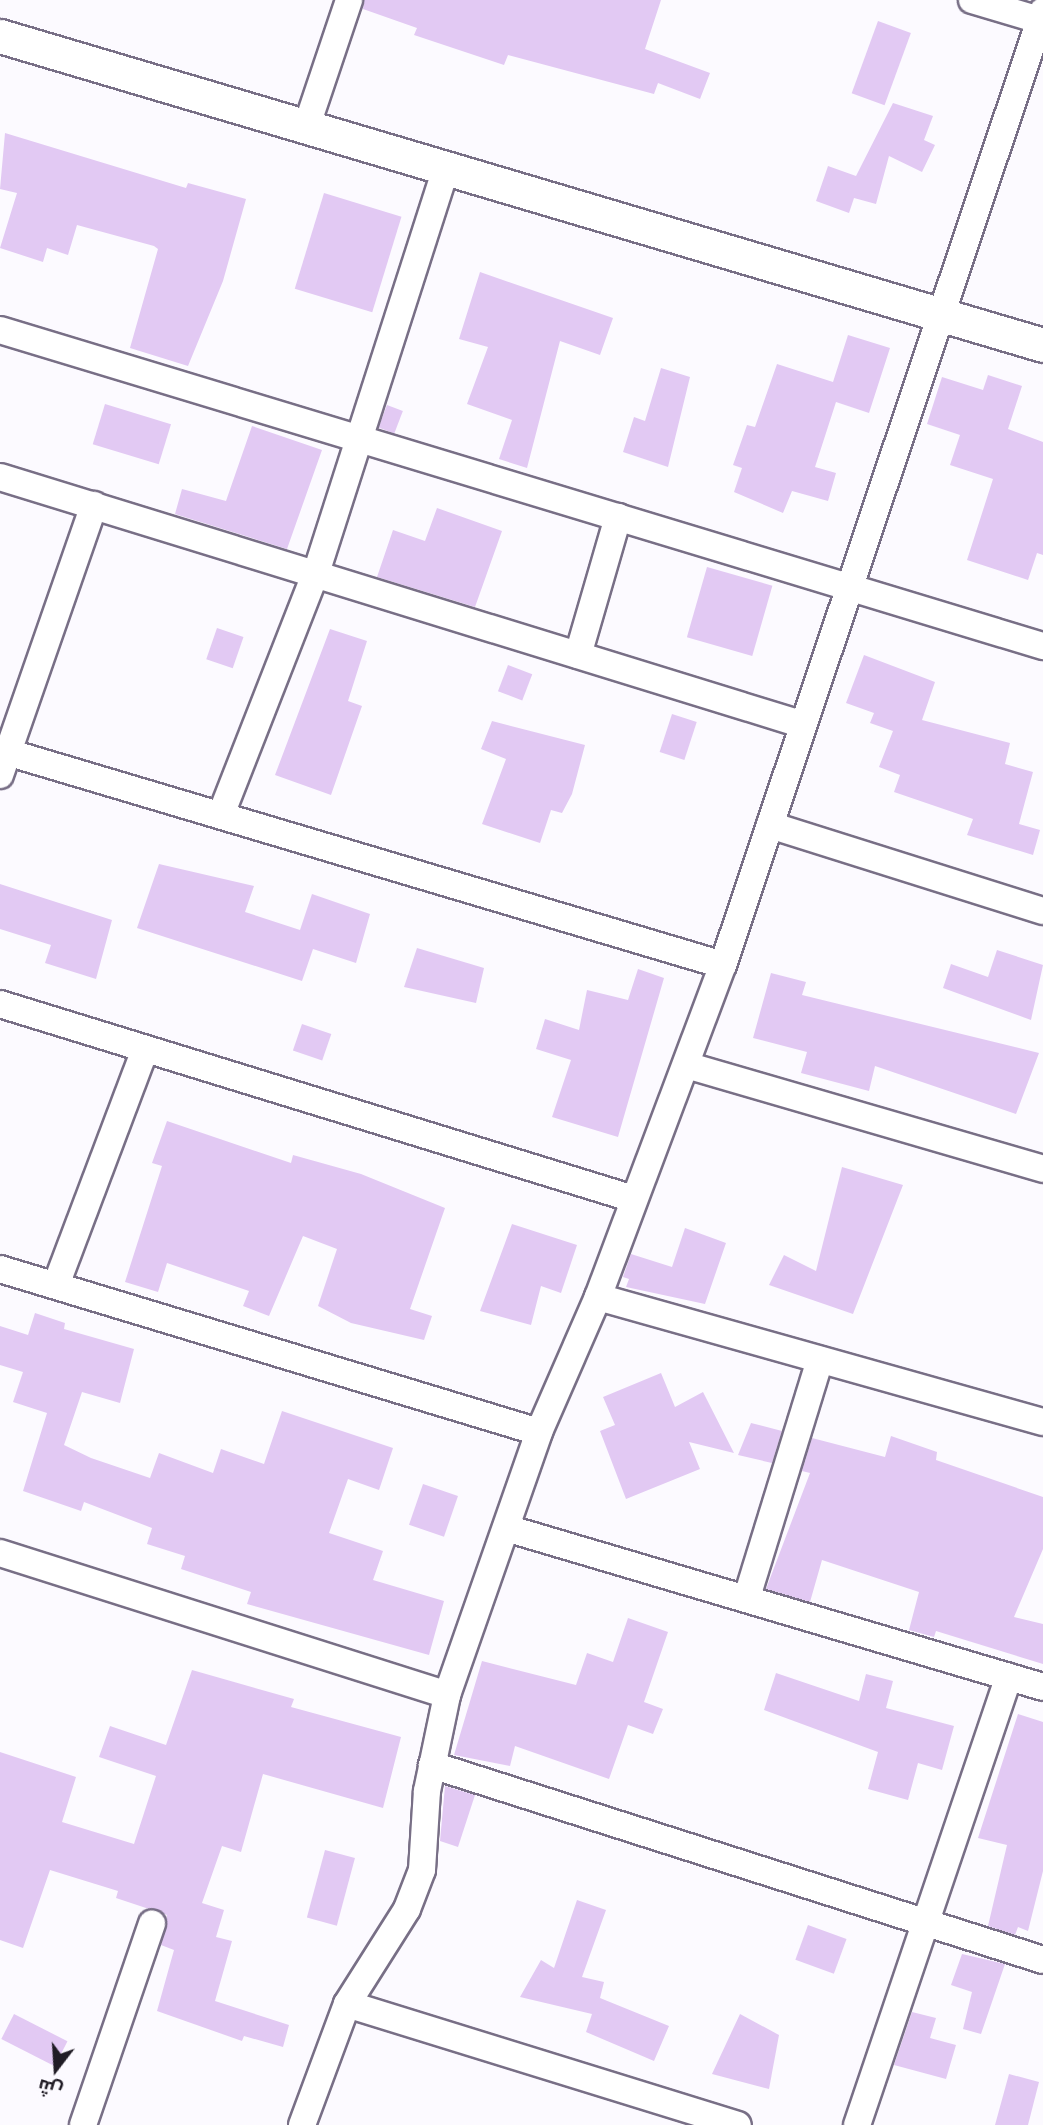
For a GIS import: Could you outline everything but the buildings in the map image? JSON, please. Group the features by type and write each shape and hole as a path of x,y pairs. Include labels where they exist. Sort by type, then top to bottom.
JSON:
{"street":[{"path":"306,128 349,0"},
{"path":"302,2125 347,2004 407,1909 422,1870 432,1765 447,1695 539,1432 598,1297 723,965 845,587 943,312 1042,18 972,0"},
{"path":"0,36 445,172 943,312 1043,345"},
{"path":"222,813 317,570 445,172"},
{"path":"0,330 1043,646"},
{"path":"0,477 317,570 801,724"},
{"path":"94,505 3,759 222,813 723,965"},
{"path":"578,654 618,517"},
{"path":"770,825 1043,911"},
{"path":"0,1004 634,1199"},
{"path":"56,1285 145,1049"},
{"path":"687,1065 1043,1169"},
{"path":"0,1269 539,1432"},
{"path":"598,1297 1043,1422"},
{"path":"747,1597 820,1360"},
{"path":"506,1528 747,1597 1043,1687"},
{"path":"0,1553 447,1695"},
{"path":"857,2125 1009,1677"},
{"path":"432,1765 1043,1960"},
{"path":"83,2125 152,1924"},
{"path":"347,2004 738,2125"}]}
